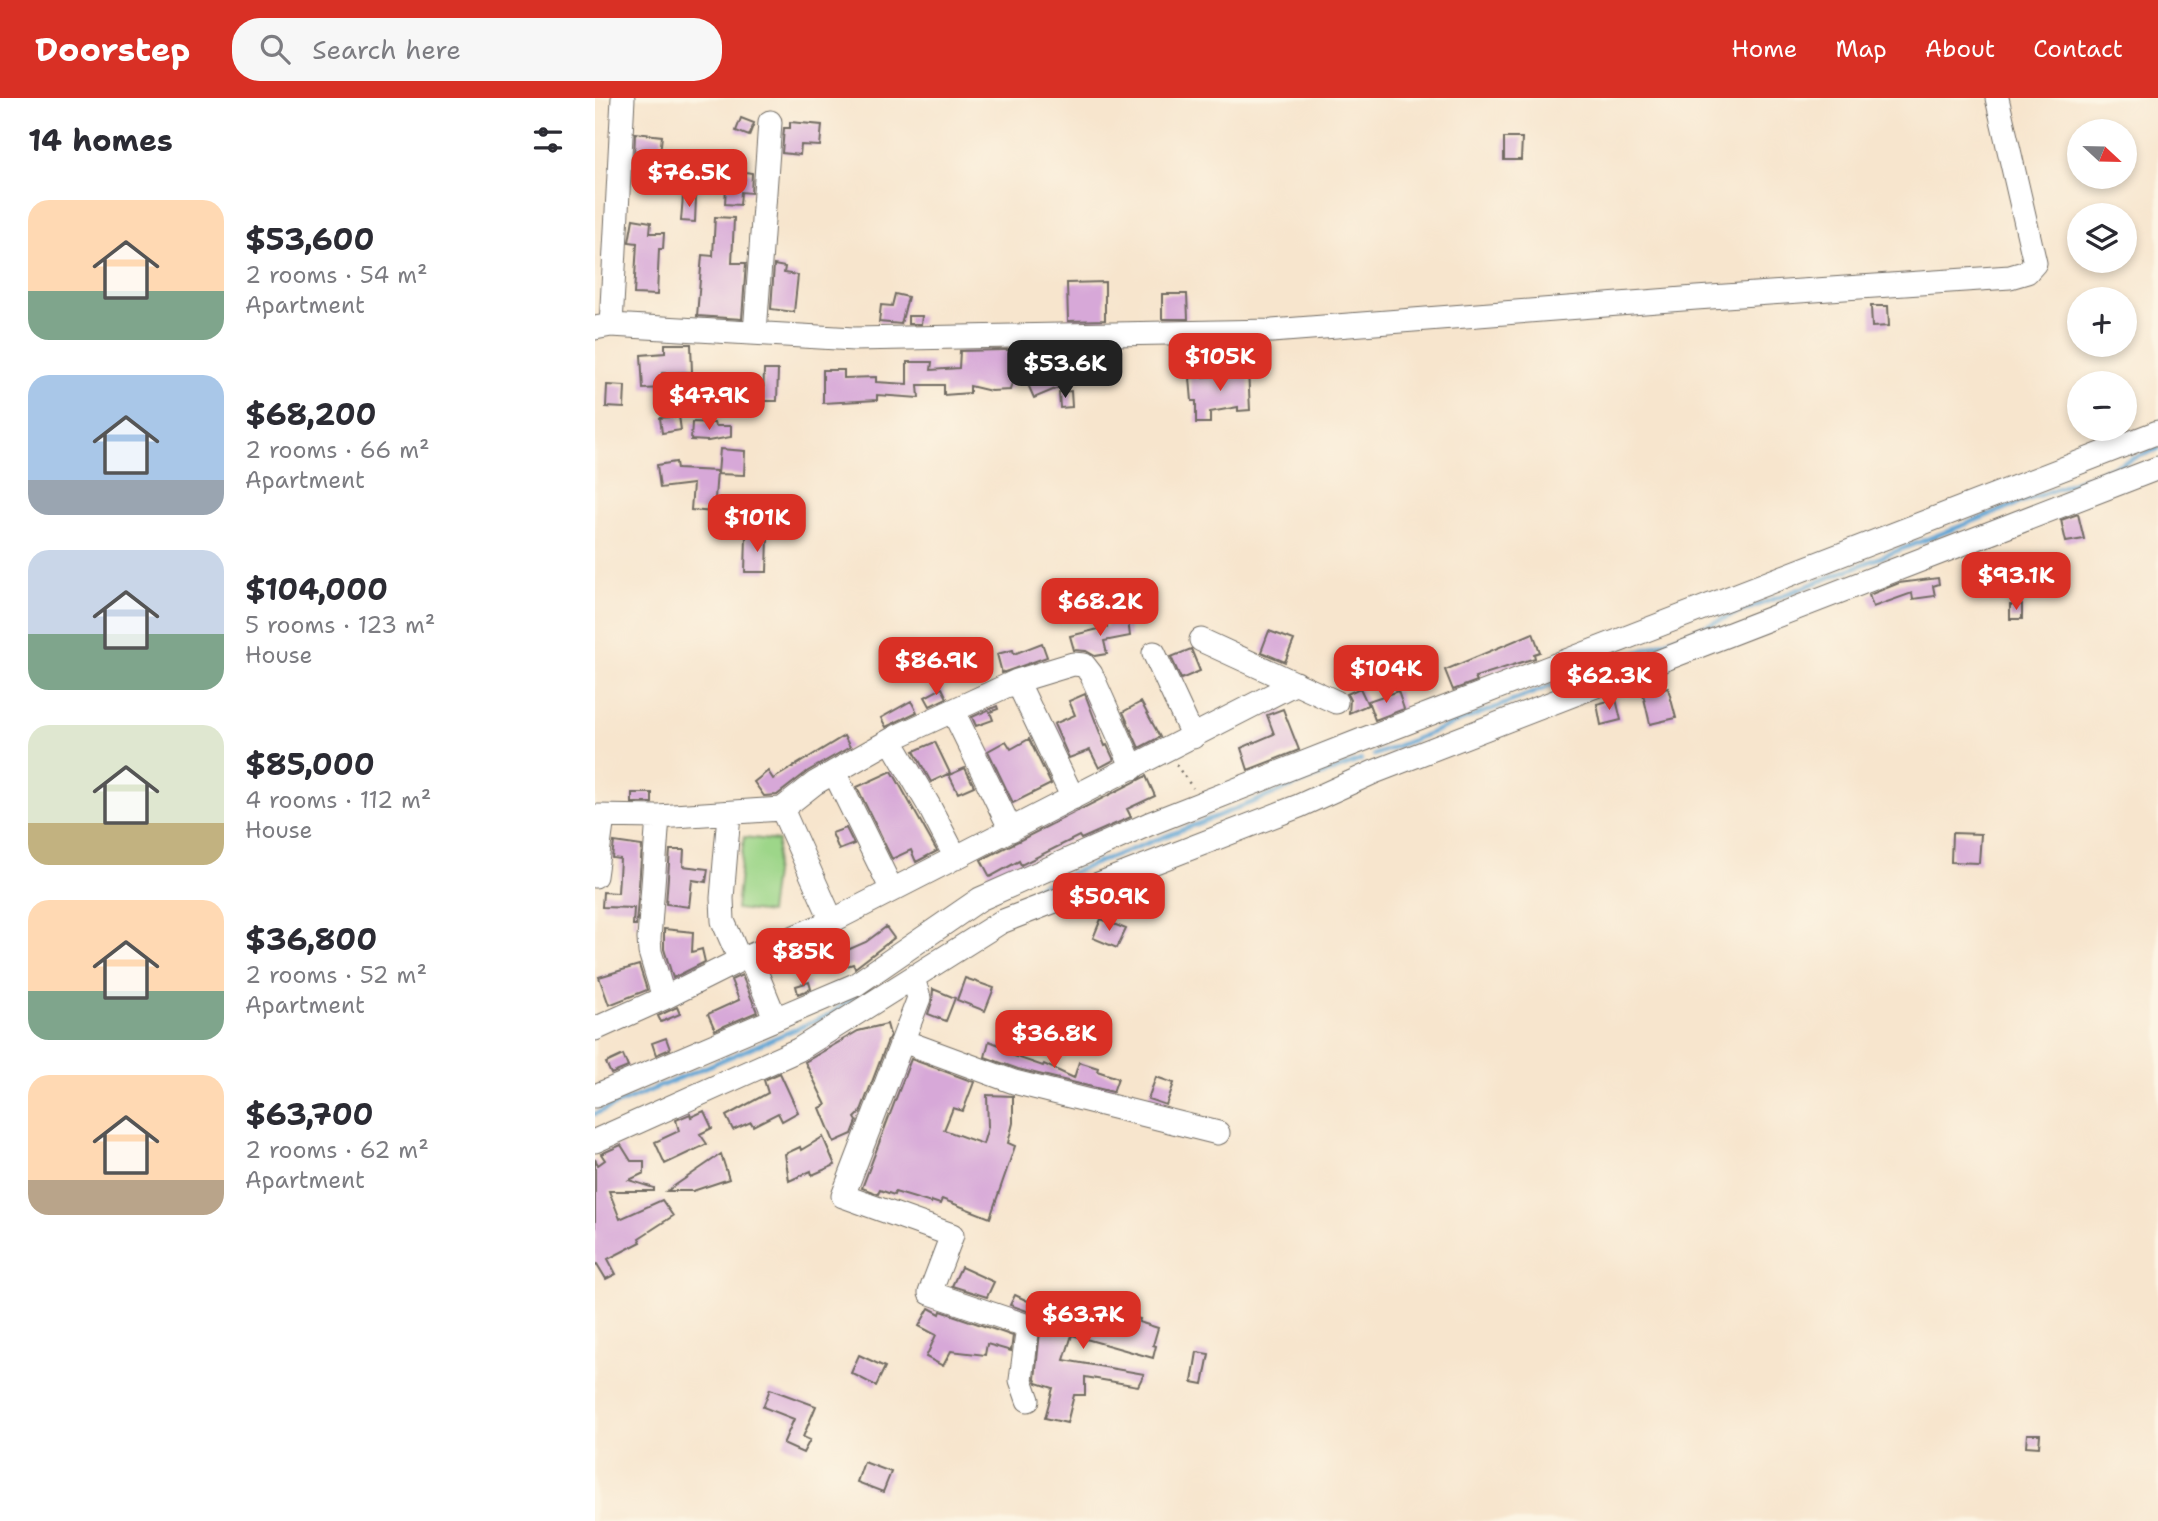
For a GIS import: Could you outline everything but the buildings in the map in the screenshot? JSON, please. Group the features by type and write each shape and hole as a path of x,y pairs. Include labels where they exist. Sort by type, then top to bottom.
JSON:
{"street":[{"path":"623,98 603,326 854,338 1272,331 2010,277 2027,272 2035,263 1997,98"},
{"path":"755,333 770,122"},
{"path":"595,1096 855,985 980,900 1004,887 1205,802 1362,740 2158,432"},
{"path":"595,1142 798,1050 1001,922 1299,806 1374,772 2158,468"},
{"path":"1201,640 1336,702"},
{"path":"1154,653 1193,737"},
{"path":"595,876 599,816 658,817 782,809 834,772 953,710 1017,681 1073,664 1084,665 1091,674 1133,768"},
{"path":"1017,681 1073,799"},
{"path":"598,1020 664,998 832,921 1296,683"},
{"path":"953,710 1011,830"},
{"path":"1362,740 1374,772"},
{"path":"891,741 956,858"},
{"path":"834,772 892,890"},
{"path":"782,809 832,921"},
{"path":"729,814 722,898 723,921 775,1018"},
{"path":"658,817 649,939 650,952 664,998"},
{"path":"913,978 919,998 843,1196 952,1235 930,1293 1029,1326 1021,1380 1028,1400"},
{"path":"903,1041 1014,1082 1218,1133"}],"path":[{"path":"1165,752 1205,802"}],"green space":[{"path":"744,837 778,841 769,913 736,909"}],"waterway":[{"path":"1374,755 2158,449"},
{"path":"1035,887 1361,760"},
{"path":"595,1114 829,1015 855,996"}]}
